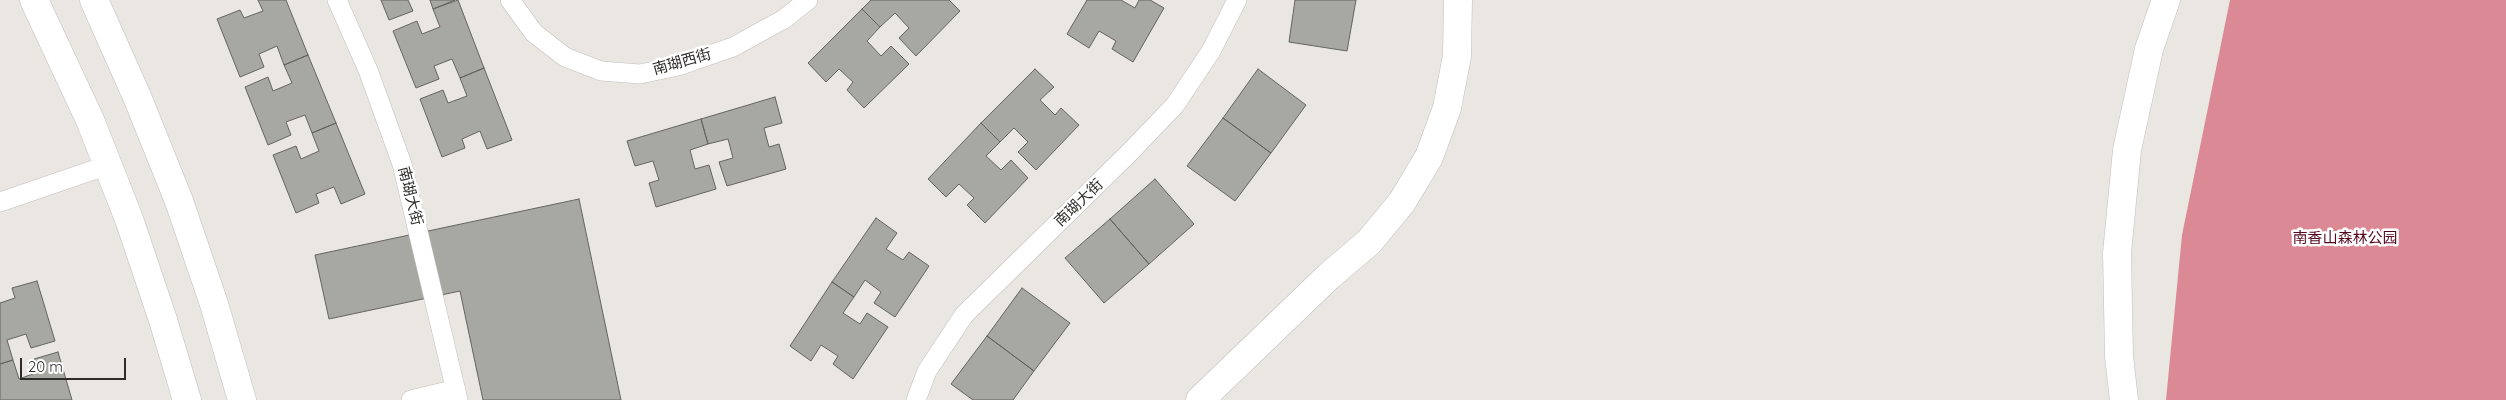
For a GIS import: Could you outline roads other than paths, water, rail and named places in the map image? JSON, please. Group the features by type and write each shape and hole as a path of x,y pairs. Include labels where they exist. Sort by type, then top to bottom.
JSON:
{"street":[{"path":"34,0 90,120 108,165 157,302 187,400"},
{"path":"94,0 138,99 179,201 214,304 242,400"},
{"path":"1200,400 1328,276 1368,242 1402,202 1429,157 1447,108 1456,56 1458,0"},
{"path":"2124,400 2119,356 2117,252 2127,150 2149,49 2166,0"}],"lane":[{"name":"南瑚大街","path":"337,0 368,70 402,164 457,394"},
{"name":"南瑚西街","path":"510,0 534,33 565,57 601,71 640,74 678,66 733,47 784,19 808,0"},
{"name":"南瑚大街","path":"916,400 927,371 964,316 1175,105 1211,51 1237,0"},
{"path":"0,202 108,165"},
{"path":"412,400 457,394"}],"park label":[{"name":"南香山森林公园","path":"2345,238"}]}
